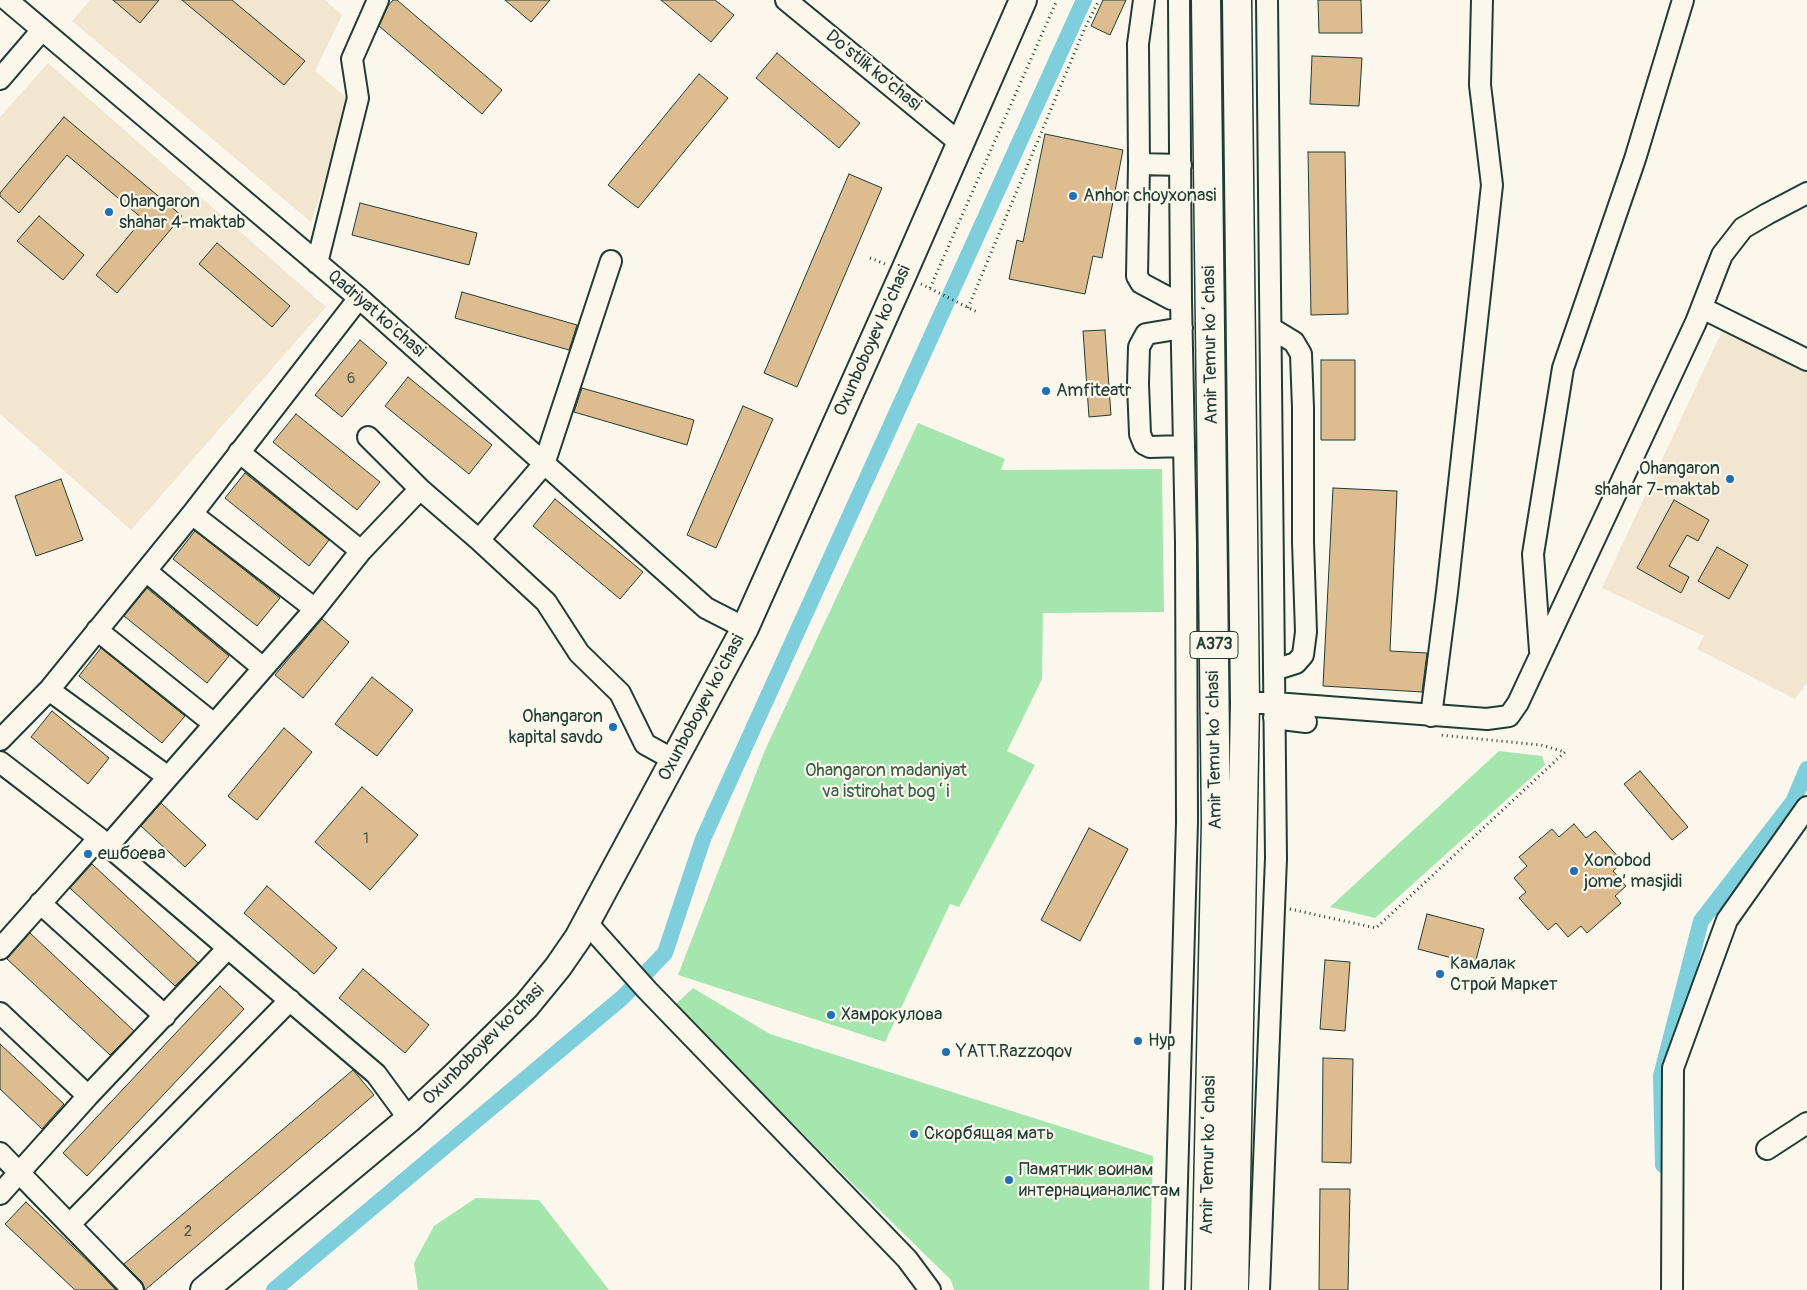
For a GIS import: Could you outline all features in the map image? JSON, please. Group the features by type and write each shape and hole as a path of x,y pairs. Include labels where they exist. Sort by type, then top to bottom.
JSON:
{"highway":[{"name":"Amir Temur koʻchasi","path":"1206,0 1216,822 1206,1290"},
{"name":"Amir Temur koʻchasi","path":"1234,1290 1246,703 1237,0"}],"main road":[{"name":"Oxunboboyev ko'chasi","path":"204,1290 409,1119 526,1006 563,960 587,923 745,628 1022,0"}],"street":[{"name":"Qadriyat ko'chasi","path":"7,0 359,298 706,608 745,628"},
{"path":"317,263 358,98 352,60 378,0"},
{"name":"Do'stlik ko'chasi","path":"786,0 960,143"},
{"path":"1144,0 1138,44 1139,164 1137,276 1141,283 1171,299 1181,298"},
{"path":"1174,1290 1186,822 1179,0"},
{"path":"1259,1290 1274,906 1274,670 1267,0"},
{"path":"1432,725 1492,185 1480,85 1482,0"},
{"path":"1540,655 1533,554 1563,368 1635,159 1683,0"},
{"path":"0,79 42,30"},
{"path":"1139,164 1180,165"},
{"path":"1274,711 1432,725 1509,716 1518,703 1702,308 1722,255 1743,228 1807,193"},
{"path":"479,540 544,464 611,261"},
{"path":"0,740 49,690 146,571 359,298"},
{"path":"1242,301 1271,334 1294,342 1301,354 1306,632 1303,655 1296,662 1274,670"},
{"path":"1702,308 1807,360"},
{"path":"1182,328 1146,334 1139,347 1138,384 1140,434 1144,444 1150,447 1184,446"},
{"path":"368,436 420,489 546,602 579,653 620,692 645,744 674,760"},
{"path":"240,452 361,552"},
{"path":"0,948 40,903 168,777 361,552 420,489"},
{"path":"192,514 314,609"},
{"path":"146,571 263,668"},
{"path":"97,630 214,724"},
{"path":"49,690 168,777"},
{"path":"1246,703 1306,722"},
{"path":"0,762 103,842 376,1074 409,1119"},
{"path":"1672,1290 1673,1068 1727,920 1807,807"},
{"path":"40,903 165,1016"},
{"path":"587,923 648,990 906,1259 930,1290"},
{"path":"0,1194 88,1096 228,948"},
{"path":"70,1224 290,1000"},
{"path":"0,1013 88,1096"},
{"path":"1768,1149 1807,1123"},
{"path":"0,1153 133,1290"}],"path":[{"path":"930,288 1057,0"},
{"path":"966,307 1098,0"},
{"path":"918,282 979,313"},
{"path":"1274,906 1376,928 1564,752 1541,745 1432,725"}],"shaded area":[{"path":"90,0 325,0 342,15 315,71 352,102 311,222 72,21"},
{"name":"Ohangaron shahar 4-maktab","path":"48,63 326,307 131,530 0,414 0,117"},
{"name":"Ohangaron shahar 7-maktab","path":"1723,329 1807,370 1807,683 1795,699 1697,649 1704,636 1602,588"}],"green space":[{"name":"Ohangaron madaniyat va istirohat bogʻi","path":"918,423 1005,459 1001,470 1162,469 1164,612 1043,613 1042,679 1007,751 1035,765 959,907 950,904 885,1042 678,975 765,750"},
{"path":"1499,751 1542,756 1545,765 1375,918 1330,907"},
{"path":"693,988 770,1034 1153,1156 1149,1290 954,1290 951,1280 675,1005"},
{"path":"476,1198 539,1200 609,1290 418,1290 414,1263 434,1226"}],"building":[{"path":"113,0 159,0 140,23"},
{"path":"182,0 232,0 305,61 284,85"},
{"path":"393,0 397,0 502,90 482,114 379,26 388,6"},
{"path":"505,0 550,0 531,22"},
{"path":"661,0 715,0 734,15 711,42"},
{"path":"1103,0 1126,0 1110,35 1091,26"},
{"path":"1318,0 1361,0 1362,33 1319,33"},
{"path":"777,53 860,123 839,148 756,78"},
{"path":"1312,56 1362,58 1359,106 1310,104"},
{"path":"699,74 728,98 638,208 608,185"},
{"path":"64,117 182,216 117,293 96,275 143,219 67,155 19,213 0,196 0,193"},
{"name":"Anhor choyxonasi","path":"1045,134 1123,150 1102,258 1093,256 1085,294 1009,279 1017,240 1023,242"},
{"path":"1308,152 1345,152 1348,314 1311,315"},
{"path":"849,174 882,188 797,387 764,373"},
{"path":"360,203 477,233 469,265 352,235"},
{"path":"39,216 84,255 63,280 17,241"},
{"path":"217,243 290,306 272,327 199,264"},
{"path":"462,292 577,325 569,350 455,318"},
{"path":"1105,330 1111,415 1089,417 1083,331"},
{"path":"360,340 387,363 342,417 315,395"},
{"path":"1321,360 1355,360 1355,440 1321,440"},
{"path":"408,377 492,445 469,474 385,406"},
{"path":"582,388 694,420 687,445 574,412"},
{"path":"743,406 773,419 716,548 687,535"},
{"path":"296,414 380,482 357,510 273,442"},
{"path":"245,473 329,540 309,566 225,498"},
{"path":"61,479 83,540 36,556 15,496"},
{"path":"1333,488 1397,491 1390,651 1427,653 1422,692 1323,686"},
{"path":"555,499 643,572 620,599 533,526"},
{"path":"1674,500 1709,520 1698,541 1687,535 1669,566 1689,577 1681,593 1637,568"},
{"path":"195,531 280,598 257,626 173,559"},
{"path":"1717,547 1748,565 1729,599 1698,581"},
{"path":"147,588 229,656 207,683 124,616"},
{"path":"322,619 349,642 303,698 275,675"},
{"path":"101,648 185,716 162,743 79,676"},
{"path":"372,677 413,710 377,756 335,724"},
{"path":"52,711 109,758 88,784 31,737"},
{"path":"284,728 312,752 257,820 228,796"},
{"path":"1640,771 1688,827 1672,840 1624,784"},
{"path":"362,787 418,835 370,890 315,842"},
{"path":"161,803 206,845 185,867 141,826"},
{"path":"1574,824 1586,838 1595,831 1623,862 1613,871 1626,886 1615,896 1621,903 1587,933 1581,926 1568,937 1556,923 1548,930 1519,898 1526,892 1514,878 1527,866 1519,857 1552,829 1559,837"},
{"path":"1089,828 1128,849 1080,941 1041,920"},
{"path":"92,864 198,963 175,986 70,888"},
{"path":"267,886 337,948 314,974 244,913"},
{"path":"1427,914 1484,929 1475,964 1418,949"},
{"path":"30,933 134,1031 110,1055 7,959"},
{"path":"1325,960 1350,962 1345,1031 1320,1029"},
{"path":"363,969 429,1025 405,1053 339,998"},
{"path":"220,986 244,1009 87,1176 63,1153"},
{"path":"0,1044 64,1104 42,1129 0,1089"},
{"path":"1323,1058 1353,1059 1351,1163 1322,1162"},
{"path":"353,1070 374,1095 145,1290 142,1282 124,1264"},
{"path":"1320,1189 1350,1189 1348,1290 1319,1290"},
{"path":"26,1202 116,1290 75,1290 5,1224"}],"waterway":[{"path":"274,1290 623,997 665,953 703,839 1084,0"},
{"path":"1663,1165 1661,1076 1701,921 1793,802 1807,769"}],"place":[{"name":"Anhor choyxonasi","path":"1073,196"},
{"name":"Ohangaron shahar 4-maktab","path":"109,212"},
{"name":"Amfiteatr","path":"1046,391"},
{"name":"Ohangaron shahar 7-maktab","path":"1730,479"},
{"name":"Ohangaron kapital savdo","path":"613,727"},
{"name":"ешбоева","path":"88,854"},
{"name":"Xonobod jome’ masjidi","path":"1574,871"},
{"name":"Камалак Строй Маркет","path":"1440,974"},
{"name":"Хамрокулова","path":"831,1015"},
{"name":"Нур","path":"1138,1041"},
{"name":"YATT.Razzoqov","path":"946,1052"},
{"name":"Скорбящая мать","path":"914,1134"},
{"name":"Памятник воинам интернацианалистам","path":"1009,1180"}]}
